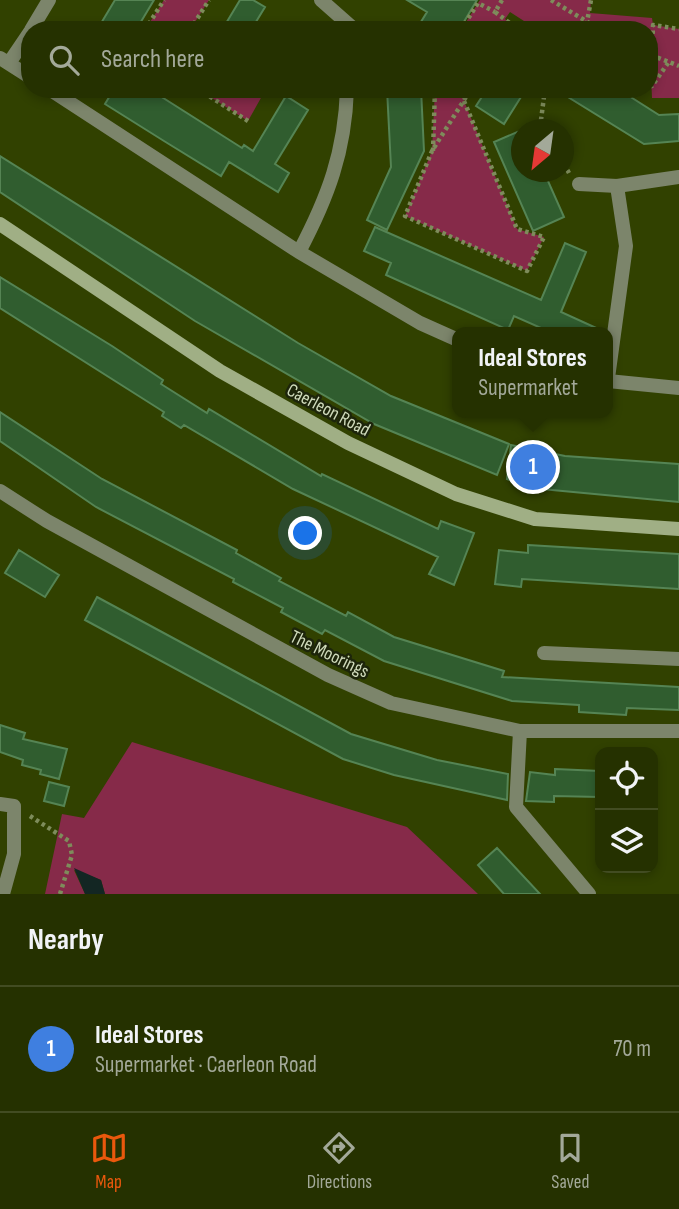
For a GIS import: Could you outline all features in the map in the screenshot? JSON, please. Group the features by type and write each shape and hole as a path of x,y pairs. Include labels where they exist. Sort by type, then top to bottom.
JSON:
{"main road":[{"name":"Caerleon Road","path":"0,224 220,371 348,443 456,494 535,519 679,529"}],"street":[{"path":"36,21 49,0"},
{"path":"321,0 345,21"},
{"path":"21,41 4,61 21,71"},
{"path":"63,98 299,252 420,323 452,337"},
{"path":"299,252 320,213 342,152 346,98"},
{"path":"579,184 617,186 679,177"},
{"path":"613,342 626,246 617,186"},
{"path":"613,380 679,388"},
{"name":"The Moorings","path":"0,491 47,521 328,675 391,703 520,731 679,731"},
{"path":"544,653 679,659"},
{"path":"520,731 516,807 589,894"},
{"path":"3,894 14,854 7,805"}],"path":[{"path":"151,21 164,0"},
{"path":"196,21 209,0"},
{"path":"495,12 502,0"},
{"path":"551,0 585,21"},
{"path":"587,21 590,0"},
{"path":"467,21 478,3 507,21"},
{"path":"658,26 679,29"},
{"path":"658,58 679,66"},
{"path":"658,77 668,62"},
{"path":"212,98 248,121"},
{"path":"432,151 435,98"},
{"path":"464,101 517,229 544,237 527,271 405,216 432,151 466,98"},
{"path":"541,119 544,98"},
{"path":"7,805 69,841 72,855 60,894"}],"shaded area":[{"path":"164,0 209,0 196,21 151,21"},
{"path":"480,0 591,0 590,13 652,18 652,21 524,21 510,12 505,19 507,21 467,21"},
{"path":"658,26 679,29 679,98 658,98"},
{"path":"212,98 261,98 248,121"},
{"path":"435,98 466,98 464,101 517,229 544,237 527,271 405,216 432,151"},
{"path":"132,742 407,827 478,894 105,894 101,880 74,870 85,894 45,894 62,814 84,818"}],"water":[{"path":"74,868 101,880 105,894 85,894"}],"building":[{"path":"115,0 154,0 141,21 102,21"},
{"path":"240,0 253,0 265,7 256,21 227,21"},
{"path":"407,0 477,0 464,21 422,21 427,12"},
{"path":"109,98 163,98 242,148 244,145 253,151 285,98 308,110 275,164 289,173 278,192 229,162 221,176 105,104"},
{"path":"387,98 421,98 424,151 387,230 367,220 391,167"},
{"path":"481,98 520,98 504,124 476,106"},
{"path":"570,98 632,98 659,115 679,114 679,141 644,144"},
{"path":"511,135 511,181 494,142"},
{"path":"0,156 298,343 391,396 509,444 497,475 374,424 195,321 0,192"},
{"path":"512,182 548,182 564,217 533,231"},
{"path":"375,227 541,300 565,243 586,252 561,312 594,327 539,327 514,316 509,327 501,327 386,275 391,263 364,251"},
{"path":"0,277 112,346 163,380 161,384 207,413 209,409 321,476 322,474 438,529 441,521 474,533 454,585 429,574 438,557 293,489 184,425 181,428 162,416 164,412 0,308"},
{"path":"0,412 102,479 237,550 236,553 281,578 279,581 346,616 348,612 394,637 504,671 502,677 679,687 679,710 627,708 626,715 579,712 579,705 512,701 384,661 325,630 322,634 281,612 283,608 233,582 234,579 96,507 0,441"},
{"path":"511,445 565,456 679,464 679,502 531,488 507,479"},
{"path":"528,545 679,554 679,589 522,579 521,587 495,584 499,550 528,553"},
{"path":"19,550 59,575 45,597 5,573"},
{"path":"97,597 351,734 437,760 508,774 507,800 394,775 343,759 85,620"},
{"path":"0,725 25,733 23,739 67,749 59,779 40,774 41,770 22,765 23,760 0,752"},
{"path":"555,769 595,771 595,797 554,796 554,802 526,801 530,772 555,775"},
{"path":"49,782 69,787 64,806 44,801"},
{"path":"497,848 540,894 504,894 478,865"}],"place":[{"name":"Ideal Stores","path":"533,467"}]}
